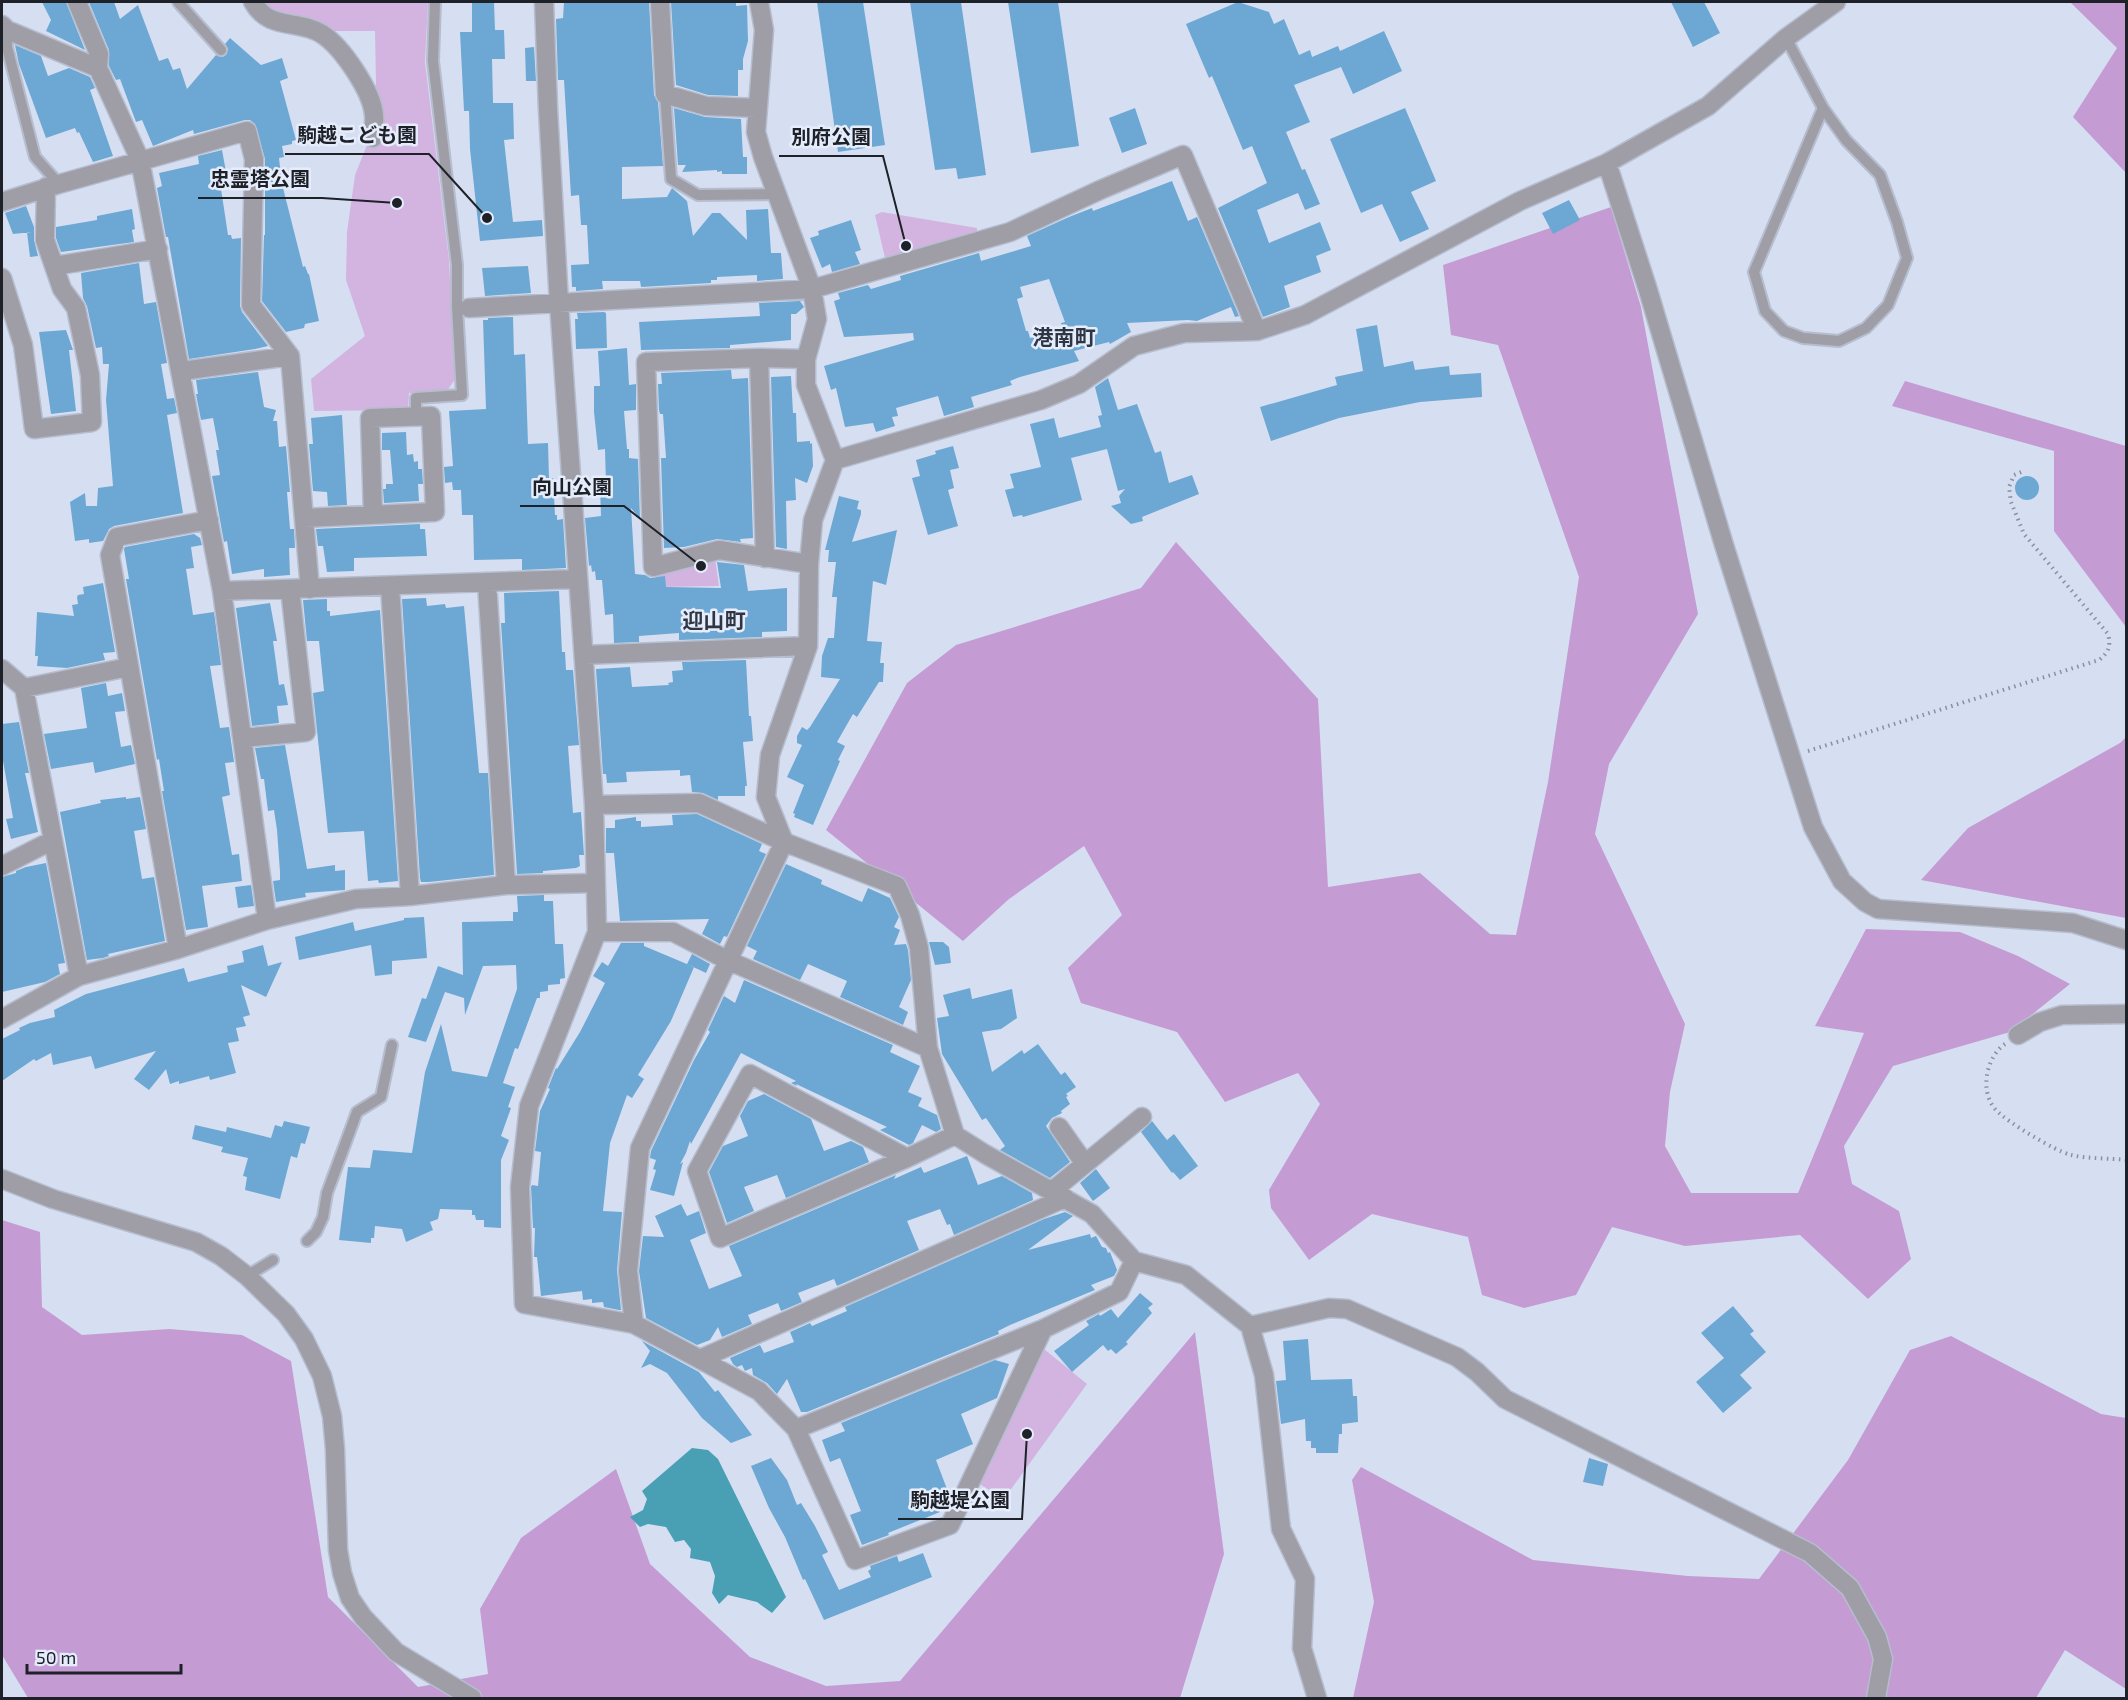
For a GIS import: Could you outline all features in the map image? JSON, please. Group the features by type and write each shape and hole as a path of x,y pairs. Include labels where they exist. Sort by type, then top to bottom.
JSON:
{"street":[{"path":"77,2 99,54 98,68 140,160 222,591 267,920"},
{"path":"253,2 271,20 304,27 322,34 343,54 368,93 374,114 373,138"},
{"path":"544,2 559,303 594,805 597,932 529,1106 520,1187 524,1304 634,1324 759,1391 796,1429 855,1560 950,1524 1043,1329"},
{"path":"660,2 665,94 706,106 757,108"},
{"path":"634,1324 628,1271 640,1148 784,842 766,796 770,755 808,646 809,564 813,520 836,460 806,385 806,360 817,319 812,289 763,157 756,132 764,30 759,2"},
{"path":"836,460 1041,400 1079,384 1134,346 1184,333 1257,331 1305,315 1520,201 1607,163 1708,106 1786,38 1836,2"},
{"path":"4,27 98,68"},
{"path":"2,202 52,185 247,131 254,159 251,304 290,356 310,589"},
{"path":"470,308 812,289 1010,232 1183,154 1257,331"},
{"path":"1607,163 1813,827 1842,881 1865,902 1878,909 2073,923 2127,940"},
{"path":"2,278 23,345 34,429 92,422 90,375 76,308 62,288 45,240 52,185"},
{"path":"54,266 158,249"},
{"path":"182,372 290,356"},
{"path":"806,360 759,358 646,362 652,567 720,550 809,564"},
{"path":"759,358 765,558"},
{"path":"304,518 435,512 431,416 416,412 370,418 373,514"},
{"path":"178,950 110,555 117,537 209,520"},
{"path":"222,591 578,579"},
{"path":"487,582 506,885"},
{"path":"390,586 410,896"},
{"path":"242,738 306,732 290,589"},
{"path":"584,655 808,646"},
{"path":"24,688 129,668"},
{"path":"2,669 24,688 79,976"},
{"path":"594,805 699,803 784,842 897,886 910,915 919,948 928,1048 955,1135 1092,1214 1134,1260 1186,1275 1250,1326 1264,1375 1281,1529 1305,1578 1302,1648 1317,1698"},
{"path":"2,866 53,840"},
{"path":"2,1019 79,976 178,950 267,920 356,899 410,896 506,885 596,883"},
{"path":"597,932 673,932 727,960 928,1048"},
{"path":"2018,1035 2040,1022 2062,1015 2127,1014"},
{"path":"907,1158 750,1074 697,1171 720,1238 907,1158 955,1135"},
{"path":"700,1359 1058,1195 1085,1164 1142,1117"},
{"path":"1059,1127 1085,1164"},
{"path":"2,1179 53,1199 196,1242 221,1256 247,1276 286,1314 304,1339 322,1376 332,1416 338,1550 350,1598 370,1626 396,1652 472,1698"},
{"path":"796,1429 1043,1329 1119,1292 1134,1260"},
{"path":"1250,1326 1329,1308 1347,1309 1457,1358 1477,1372 1505,1399 1810,1552 1850,1588 1876,1637 1883,1659 1876,1698"}],"lane":[{"path":"178,2 221,50"},
{"path":"416,412 416,398 462,395 457,265 433,61 435,2"},
{"path":"4,27 35,157 52,185"},
{"path":"1786,38 1823,108 1846,140 1880,175 1898,222 1907,258 1888,305 1866,328 1839,341 1803,338 1784,331 1765,311 1754,272 1823,108"},
{"path":"665,94 671,179 698,195 777,194"},
{"path":"306,1241 316,1232 323,1217 327,1193 357,1112 381,1098 392,1045"},
{"path":"247,1276 273,1260"}],"path":[{"path":"1790,756 2099,660 2107,653 2110,643 2108,634 2024,534 2011,502 2009,486 2014,475 2024,471"},
{"path":"2018,1035 2001,1047 1988,1068 1986,1087 1995,1110 2043,1143 2071,1155 2127,1160"}],"shaded area":[{"path":"265,2 428,2 425,62 449,260 455,379 447,391 409,393 408,410 314,411 311,379 365,336 346,280 347,232 355,175 367,145 368,117 359,91 376,85 375,31 332,31 278,15"},
{"path":"2070,2 2126,2 2126,173 2073,117 2117,48"},
{"path":"1611,207 1641,307 1698,614 1609,764 1595,834 1685,1024 1670,1092 1665,1146 1691,1193 1798,1193 1864,1033 1815,1026 1866,929 1960,932 2018,956 2070,984 2010,1032 1893,1066 1844,1146 1852,1184 1899,1211 1911,1259 1868,1299 1800,1235 1685,1246 1612,1227 1576,1295 1524,1308 1482,1295 1468,1237 1372,1214 1309,1260 1271,1208 1269,1190 1320,1104 1298,1073 1225,1102 1177,1032 1081,1003 1068,968 1122,915 1084,846 1009,899 963,941 826,830 907,683 956,645 1141,588 1176,542 1318,699 1328,887 1420,873 1490,934 1516,935 1548,782 1579,577 1498,345 1451,335 1443,265"},
{"path":"882,212 977,228 977,233 885,258 875,215"},
{"path":"1905,381 2126,446 2126,627 2054,531 2054,451 1892,406"},
{"path":"715,558 719,586 659,587 658,573"},
{"path":"2126,737 2126,918 1921,880 1968,828 2120,743"},
{"path":"2,1220 40,1232 42,1307 82,1335 169,1329 242,1335 291,1361 328,1597 418,1687 488,1674 480,1609 521,1538 616,1469 650,1564 750,1657 826,1686 900,1681 1195,1332 1224,1554 1180,1698 28,1698 2,1655"},
{"path":"1951,1336 2101,1414 2126,1418 2126,1689 2065,1650 2036,1698 1353,1698 1374,1602 1352,1480 1361,1467 1533,1560 1688,1576 1759,1579 1848,1460 1910,1350"},
{"path":"1044,1349 1087,1384 1004,1499 978,1483"}],"water":[{"path":"692,1448 708,1450 718,1459 786,1597 772,1613 757,1602 728,1595 719,1604 712,1593 715,1576 710,1562 690,1558 691,1549 684,1540 675,1542 666,1527 648,1524 640,1527 630,1517 643,1510 647,1499 642,1491"}],"building":[{"path":"42,2 66,2 85,50 46,31 51,20"},
{"path":"89,2 114,2 120,19 138,5 159,61 168,58 173,70 180,68 187,89 216,55 222,57 226,55 228,49 225,44 230,38 261,65 282,58 288,78 280,81 296,140 292,141 292,144 282,146 284,157 279,158 282,184 303,267 305,266 309,274 319,321 305,324 304,328 286,332 262,301 265,159 255,124 250,120 245,120 194,134 193,130 153,146 142,120 136,122 120,79 116,80 109,66 109,50"},
{"path":"472,2 494,2 495,30 504,30 505,59 492,59 493,103 513,103 514,139 504,140 513,222 542,220 543,236 480,241 470,149 469,111 464,111 460,32 472,32"},
{"path":"564,2 649,2 654,95 658,102 663,166 622,167 622,199 667,197 672,188 687,201 693,236 712,213 720,213 747,240 746,210 768,209 771,253 781,253 783,279 757,281 757,275 717,277 717,280 711,280 711,283 641,287 640,281 602,281 603,289 576,291 576,287 572,287 571,265 589,264 587,225 581,225 579,195 571,196 564,80 558,80 556,19 563,18"},
{"path":"671,2 736,2 736,6 747,5 748,41 743,59 743,70 738,70 738,96 708,95 676,85"},
{"path":"817,2 863,2 885,145 838,152"},
{"path":"910,2 961,2 986,175 958,179 956,168 935,170"},
{"path":"1008,2 1058,2 1079,146 1031,153"},
{"path":"1238,2 1269,12 1274,24 1284,19 1299,55 1310,50 1312,57 1338,46 1340,51 1384,31 1402,71 1353,94 1341,67 1294,85 1310,122 1286,132 1320,204 1305,210 1298,193 1257,210 1269,243 1320,222 1331,250 1316,256 1321,272 1284,286 1290,307 1263,317 1218,208 1267,183 1252,146 1243,150 1212,76 1209,78 1186,24"},
{"path":"1671,2 1704,2 1720,33 1693,47"},
{"path":"15,45 41,56 48,76 69,68 90,77 95,88 90,90 113,156 93,162 75,128 46,138 19,64"},
{"path":"534,47 536,81 526,81 525,48"},
{"path":"674,108 705,117 741,119 743,157 747,157 747,174 722,174 722,171 717,172 717,170 682,172 686,165 678,165"},
{"path":"1135,108 1147,144 1122,153 1109,118"},
{"path":"1405,108 1436,181 1411,192 1429,229 1400,242 1382,204 1361,213 1330,139"},
{"path":"222,150 229,188 221,189 228,235 231,235 232,239 241,238 240,306 242,312 268,346 189,359 157,188 162,186 159,173 199,164 198,156"},
{"path":"1172,181 1188,221 1197,217 1239,316 1235,317 1231,307 1197,321 1127,323 1131,332 1110,344 1109,342 1074,351 1079,361 1020,377 1010,381 1012,385 971,397 974,407 944,416 938,396 896,408 898,416 892,417 895,426 876,432 873,423 845,427 836,388 831,390 824,366 914,340 913,333 844,337 834,301 840,299 838,293 868,285 871,289 901,280 900,276 979,253 981,261 1031,246 1027,236 1092,208 1093,211","holes":["1049,279 1065,322 1061,323 1063,330 1030,338 1017,299 1023,297 1020,287"]},
{"path":"1569,200 1580,220 1553,234 1542,213"},
{"path":"26,206 34,227 38,256 30,257 27,233 13,234 5,213"},
{"path":"132,209 134,242 61,252 56,238 56,227 97,220 97,216"},
{"path":"851,220 861,250 855,252 860,264 832,272 830,264 822,268 810,238 819,235 818,231"},
{"path":"139,263 144,304 156,302 167,363 161,364 167,399 174,398 177,413 167,415 183,513 114,526 109,529 103,541 89,543 89,539 75,541 70,502 85,493 86,506 97,506 98,488 113,486 106,400 109,364 103,364 102,347 96,348 87,306 83,298 81,273"},
{"path":"528,266 531,293 485,296 482,268"},
{"path":"800,301 804,307 796,314 791,314 791,340 730,345 730,348 641,350 639,322 760,316 759,303"},
{"path":"577,313 606,313 607,348 576,349 575,319 578,319"},
{"path":"513,317 514,355 525,354 528,444 548,443 549,479 553,478 555,515 557,515 557,520 563,519 566,568 522,570 522,559 474,560 473,515 462,515 461,490 453,490 452,482 445,483 444,467 453,466 449,411 486,409 483,320"},
{"path":"1377,325 1384,367 1413,361 1415,370 1449,366 1450,375 1481,373 1482,397 1420,402 1339,418 1271,441 1260,407 1337,385 1335,377 1363,371 1356,329"},
{"path":"66,330 73,350 69,350 76,411 51,414 39,332"},
{"path":"627,348 629,385 636,384 636,410 624,411 629,458 638,459 640,519 631,508 635,574 650,578 665,576 666,587 721,588 717,562 744,565 748,591 787,588 787,631 762,632 762,637 679,640 679,633 639,636 639,642 614,643 613,614 605,615 602,580 596,580 595,571 592,572 591,565 589,566 585,518 601,516 600,485 606,485 605,449 598,450 594,412 594,386 600,386 598,351"},
{"path":"731,370 732,379 748,378 753,538 740,539 741,542 717,539 684,547 664,548 661,458 666,458 663,414 660,414 659,410 658,384 662,384 661,373"},
{"path":"258,372 264,407 276,410 273,421 277,421 279,447 286,446 290,529 294,529 295,548 289,548 290,575 264,577 264,569 232,574 212,476 220,475 216,450 219,450 213,418 201,420 196,394 198,394 196,380"},
{"path":"791,376 797,442 810,441 810,444 812,443 813,466 807,483 795,478 796,500 786,501 787,549 776,547 771,377"},
{"path":"1108,378 1118,410 1137,404 1155,453 1161,451 1169,483 1192,475 1199,494 1142,517 1143,521 1131,524 1111,506 1121,503 1119,496 1125,489 1118,491 1107,449 1071,458 1082,500 1023,517 1022,515 1013,517 1005,490 1014,488 1010,474 1041,467 1030,424 1054,418 1059,438 1101,427 1098,416 1102,415 1095,387"},
{"path":"342,415 347,505 328,506 327,492 313,491 309,444 313,444 311,418"},
{"path":"406,432 407,455 413,454 414,462 418,461 418,469 422,469 423,484 418,484 419,501 384,503 383,489 386,489 386,484 393,484 390,450 382,450 382,433"},
{"path":"953,446 959,468 950,470 954,488 948,490 958,526 928,535 912,478 920,476 916,460"},
{"path":"2027,476 2035,480 2039,488 2035,496 2027,500 2019,496 2015,488 2019,480"},
{"path":"839,496 859,501 857,509 861,510 861,514 852,542 897,530 886,585 873,581 867,641 882,642 880,663 884,663 883,682 879,682 857,717 853,714 837,742 845,746 813,825 794,817 793,813 804,785 787,777 802,745 797,743 797,736 802,727 807,730 810,727 840,679 821,677 822,656 828,638 834,638 837,597 832,597 836,562 828,562 829,550 825,550"},
{"path":"420,524 420,529 425,529 427,556 354,558 354,571 327,572 323,546 318,546 316,529"},
{"path":"194,534 200,538 202,545 191,547 194,568 186,569 193,615 214,612 221,665 210,666 220,728 229,727 234,762 225,763 230,795 222,797 232,855 239,854 242,881 202,886 208,927 186,930 162,791 164,791 159,759 157,760 126,579 129,579 124,549"},
{"path":"103,583 115,652 103,653 105,660 67,668 37,666 38,656 35,656 37,612 74,616 72,605 78,604 78,595 84,594 83,587"},
{"path":"559,591 562,652 565,652 566,670 573,670 579,745 568,746 573,813 581,812 584,855 579,855 580,866 576,868 517,874 501,623 505,623 504,593"},
{"path":"426,598 427,606 445,604 446,608 464,606 479,773 488,773 494,875 429,882 421,882 420,878 402,599"},
{"path":"327,599 327,611 330,611 330,616 380,610 398,881 379,883 378,880 368,881 364,831 328,833 313,693 324,691 319,641 307,641 303,600"},
{"path":"270,603 277,641 273,641 279,685 284,684 288,705 277,706 279,723 252,726 236,608"},
{"path":"746,660 749,716 751,716 753,741 743,742 747,786 745,786 745,796 718,796 718,800 703,793 692,792 690,775 680,776 680,770 626,772 627,782 607,783 606,774 603,774 596,669 630,667 632,687 669,685 668,683 673,682 672,671 683,670 682,662"},
{"path":"106,683 108,696 122,693 125,711 115,712 121,747 131,745 135,764 95,773 93,762 51,769 44,734 87,728 81,688"},
{"path":"19,722 29,773 25,773 38,832 11,839 6,819 13,818 2,755 2,724"},
{"path":"285,745 307,869 335,865 335,871 345,870 345,890 305,893 306,897 276,902 273,881 280,880 277,830 274,810 268,811 264,779 261,779 255,748"},
{"path":"126,797 126,799 140,797 146,829 134,831 142,879 154,877 165,941 108,954 109,956 103,958 87,960 60,812 101,803 100,800"},
{"path":"697,814 762,844 759,851 766,854 727,937 724,936 720,944 702,934 709,919 620,921 614,853 606,853 606,828 615,828 615,820 636,817 636,821 641,821 641,827 673,825 672,815"},
{"path":"46,863 65,963 58,964 60,974 45,982 2,992 2,877 26,867"},
{"path":"786,864 822,880 821,884 862,902 868,888 890,898 899,917 894,927 900,930 894,945 906,944 908,950 911,980 899,1007 908,1012 903,1025 840,997 847,981 808,964 800,980 753,959 757,951 747,946"},
{"path":"251,885 254,906 238,908 235,887"},
{"path":"544,895 544,901 553,901 555,944 563,944 565,978 560,979 560,984 548,985 548,991 540,992 540,998 537,998 518,1049 515,1048 503,1083 515,1087 508,1107 511,1108 501,1136 509,1140 501,1160 501,1228 484,1227 484,1220 476,1220 475,1215 472,1215 472,1210 440,1209 438,1219 430,1222 433,1230 406,1242 402,1229 375,1226 371,1243 339,1240 348,1167 370,1168 373,1150 412,1153 425,1072 441,1024 452,1071 487,1077 517,989 516,965 483,966 465,1015 464,998 445,992 426,1042 408,1037 422,998 426,999 438,966 463,975 462,922 513,921 513,912 518,912 517,896"},
{"path":"424,917 427,958 392,961 392,974 375,976 371,945 299,960 295,937 353,922 355,931 404,920 404,918"},
{"path":"929,942 943,942 949,947 951,963 935,965"},
{"path":"621,943 644,943 644,946 694,967 671,1021 638,1075 644,1079 632,1098 627,1095 610,1143 603,1211 622,1212 617,1270 621,1310 619,1310 604,1307 603,1302 592,1303 592,1299 583,1300 582,1291 541,1296 537,1257 534,1257 535,1228 533,1228 531,1187 532,1185 538,1186 541,1152 535,1151 540,1111 550,1089 548,1088 556,1068 580,1032 605,983 593,976 602,962 608,966"},
{"path":"263,945 268,966 282,962 266,997 241,985 250,1015 243,1017 246,1026 236,1028 239,1041 228,1043 236,1073 210,1080 209,1076 179,1084 179,1081 170,1084 166,1069 149,1090 134,1079 156,1051 95,1069 91,1056 53,1065 51,1053 36,1061 34,1059 2,1081 2,1039 20,1030 19,1028 55,1017 54,1010 86,994 184,968 188,982 228,972 227,966 244,962 242,951"},
{"path":"692,954 710,964 706,973 687,964"},
{"path":"744,980 893,1045 890,1052 920,1066 908,1092 922,1098 918,1106 937,1115 941,1129 936,1132 922,1125 913,1143 909,1145 880,1130 887,1127 791,1083 796,1081 741,1053 691,1144 690,1141 680,1164 683,1162 674,1196 650,1190 656,1170 653,1169 656,1160 650,1158 651,1151 694,1060 710,1032 708,1030 724,996 735,1003"},
{"path":"970,988 972,999 1012,989 1017,1018 1001,1029 982,1032 992,1072 1022,1050 1024,1054 1038,1044 1061,1075 1065,1072 1076,1087 1066,1094 1070,1104 1061,1111 1062,1113 1052,1118 1046,1126 1070,1162 1050,1178 1000,1150 1005,1146 986,1118 982,1120 942,1054 937,1018 949,1016 943,995"},
{"path":"764,1094 811,1119 824,1151 851,1141 863,1147 869,1162 786,1198 777,1175 744,1187 754,1211 727,1223 709,1172 723,1146 748,1136 740,1116 748,1101"},
{"path":"284,1121 310,1127 305,1144 301,1143 297,1158 291,1156 280,1199 245,1190 247,1177 243,1176 248,1158 221,1152 223,1147 192,1139 195,1125 226,1132 227,1127 271,1138 275,1125 282,1127"},
{"path":"1152,1121 1167,1140 1174,1134 1198,1166 1180,1180 1141,1132"},
{"path":"967,1156 978,1185 1002,1176 1032,1193 1033,1200 954,1235 940,1209 907,1221 919,1250 837,1286 834,1279 798,1293 802,1302 781,1311 778,1303 748,1315 752,1324 722,1337 718,1327 710,1340 697,1345 646,1318 639,1271 643,1236 664,1237 655,1216 681,1204 687,1216 699,1211 706,1233 690,1240 709,1289 742,1276 729,1246 896,1175 894,1179 921,1167 924,1173"},
{"path":"1096,1169 1110,1188 1093,1201 1080,1183"},
{"path":"1065,1212 1073,1216 1028,1250 1090,1234 1091,1238 1096,1236 1102,1247 1106,1248 1108,1253 1110,1252 1117,1270 1114,1276 1091,1285 1095,1290 1010,1325 998,1331 999,1334 807,1412 801,1412 787,1379 777,1394 767,1383 753,1375 752,1368 745,1371 742,1365 737,1367 733,1364 730,1358 760,1345 764,1353 794,1342 790,1332 810,1323 812,1326 847,1311 845,1307 1044,1219"},
{"path":"1140,1293 1153,1304 1148,1308 1152,1313 1126,1342 1128,1344 1116,1354 1111,1349 1108,1351 1103,1345 1072,1372 1054,1351 1089,1325 1086,1321 1099,1314 1100,1316 1111,1309 1118,1318"},
{"path":"1733,1306 1754,1331 1750,1334 1766,1352 1740,1375 1752,1388 1723,1413 1696,1382 1724,1358 1701,1333"},
{"path":"1308,1339 1311,1380 1352,1379 1353,1396 1357,1396 1358,1422 1342,1424 1338,1453 1316,1453 1316,1448 1311,1448 1311,1441 1306,1441 1305,1419 1281,1424 1276,1381 1286,1380 1283,1341"},
{"path":"642,1341 699,1372 715,1392 718,1390 752,1435 731,1443 702,1418 667,1373 650,1364 641,1368 650,1351"},
{"path":"995,1360 1009,1364 997,1398 961,1414 973,1444 936,1460 950,1497 945,1499 946,1507 939,1510 940,1512 862,1545 850,1515 861,1511 840,1458 830,1462 822,1440 845,1431 841,1423"},
{"path":"771,1458 787,1480 797,1505 801,1503 815,1526 828,1552 822,1555 839,1590 871,1577 868,1571 871,1569 870,1566 897,1556 899,1562 923,1553 932,1577 824,1620 805,1579 803,1580 751,1466"},
{"path":"1589,1458 1608,1464 1603,1486 1583,1482"}],"place":[{"name":"忠霊塔公園","path":"397,203"},
{"name":"駒越こども園","path":"487,218"},
{"name":"別府公園","path":"906,246"},
{"name":"向山公園","path":"701,566"},
{"name":"駒越堤公園","path":"1027,1434"}],"district":[{"name":"港南町","path":"1064,338"},
{"name":"迎山町","path":"714,621"}]}
